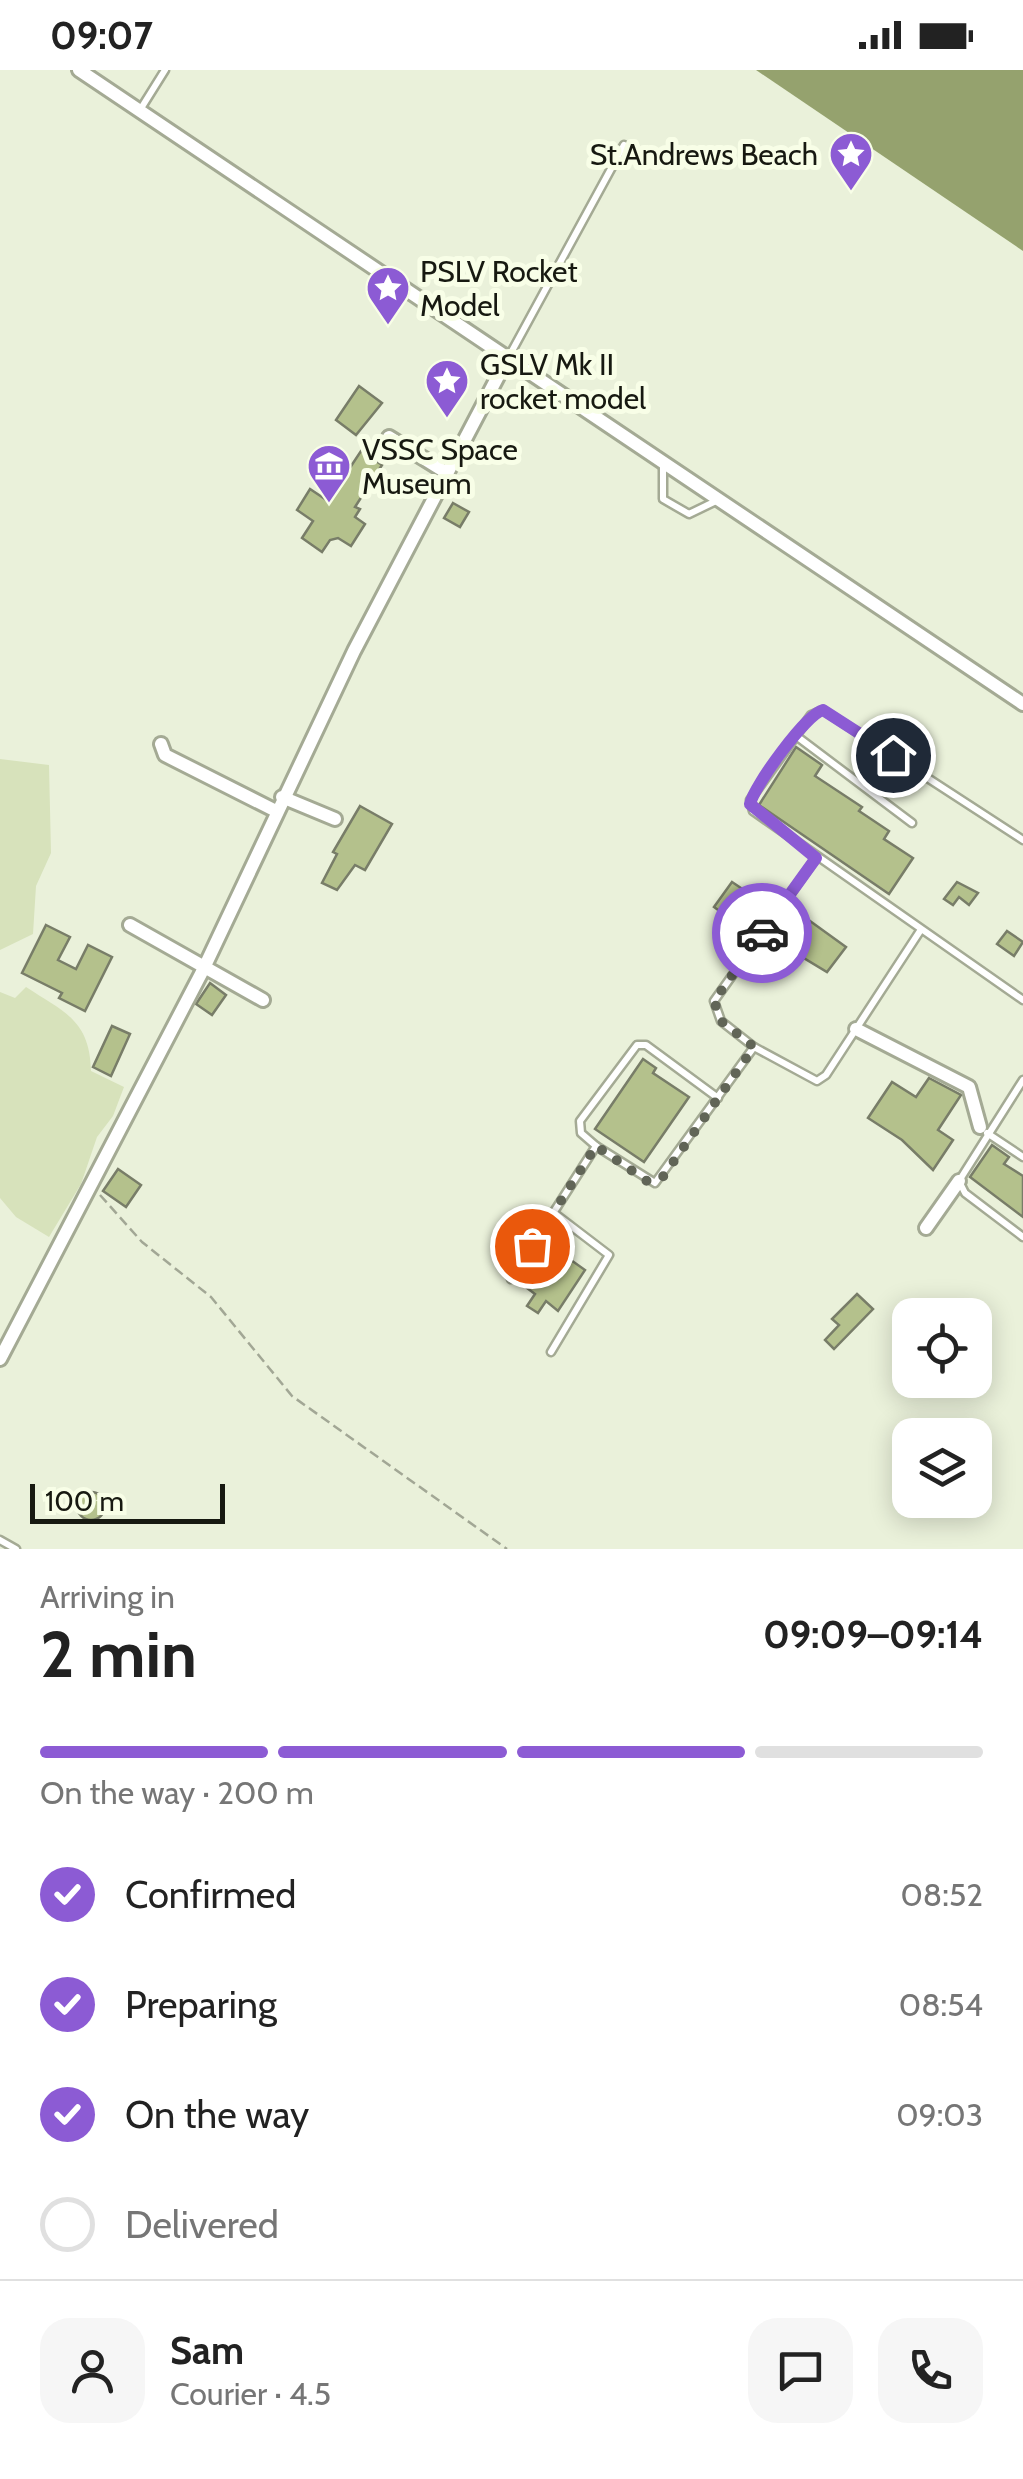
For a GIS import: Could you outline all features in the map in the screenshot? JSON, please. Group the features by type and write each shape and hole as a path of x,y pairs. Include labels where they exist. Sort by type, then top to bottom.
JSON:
{"street":[{"path":"79,70 506,361 1023,704"},
{"path":"0,1359 204,968 282,797 506,361"},
{"path":"389,437 448,473"},
{"path":"161,744 166,755 276,810"},
{"path":"282,797 335,819"},
{"path":"130,925 263,1000"},
{"path":"856,1030 969,1087 984,1130"},
{"path":"926,1228 959,1181"}],"lane":[{"path":"139,111 165,70"},
{"path":"506,361 624,145"},
{"path":"663,466 663,499 690,514 716,501"},
{"path":"1023,840 828,712 811,715 750,804 816,858 1023,1000"},
{"path":"795,736 912,823"},
{"path":"816,858 714,1001 721,1021 754,1047 817,1081 826,1075 920,931"},
{"path":"718,1098 646,1046 638,1046 580,1120 581,1133 647,1181 659,1182 754,1047"},
{"path":"1023,1080 984,1130 959,1181 965,1193 1023,1237"},
{"path":"984,1130 1023,1157"},
{"path":"511,1280 596,1146"},
{"path":"552,1352 608,1259 605,1248 554,1213"},
{"path":"0,1540 16,1549"}],"path":[{"path":"90,1182 142,1242 211,1297 292,1396 507,1549"}],"shaded area":[{"path":"756,70 1023,70 1023,251"},
{"path":"0,759 49,765 51,853 36,886 33,934 0,950"},
{"path":"26,987 63,1011 80,1029 86,1040 91,1071 124,1087 113,1116 97,1137 81,1184 49,1237 16,1217 0,1198 0,992 15,998"}],"building":[{"path":"359,386 382,403 356,435 336,420"},
{"name":"VSSC Space Museum","path":"361,451 382,465 355,507 360,509 355,517 365,524 351,546 338,538 330,540 322,552 302,538 313,521 297,510 310,489 328,501"},
{"path":"453,503 469,512 460,527 444,518"},
{"path":"796,747 822,765 815,776 862,807 859,811 889,831 884,839 913,858 889,894 759,805"},
{"path":"360,806 392,824 365,870 355,865 337,890 322,883 337,854 333,852"},
{"path":"732,882 747,892 729,918 714,907"},
{"path":"957,882 978,893 969,905 959,897 953,905 944,899"},
{"path":"792,908 846,947 827,972 784,946 796,929 784,921"},
{"path":"46,925 70,937 58,960 76,969 88,945 112,957 85,1011 59,998 62,993 22,973"},
{"path":"1007,931 1023,942 1014,956 997,944"},
{"path":"210,983 226,995 212,1015 196,1004"},
{"path":"112,1026 130,1034 111,1076 93,1067"},
{"path":"643,1059 656,1068 653,1073 689,1097 644,1162 595,1129"},
{"path":"929,1078 961,1095 938,1130 953,1140 933,1170 902,1140 868,1118 892,1082 916,1097"},
{"path":"992,1145 1009,1157 1004,1164 1023,1176 1023,1217 970,1177"},
{"path":"118,1169 141,1185 126,1207 103,1191"},
{"path":"554,1248 585,1270 558,1311 546,1301 538,1313 527,1306 535,1294 527,1288 532,1282 522,1275 531,1261 539,1267"},
{"path":"857,1294 873,1309 834,1349 825,1340 839,1325 832,1319"},
{"path":"91,1492 101,1496 105,1506 101,1516 91,1520 81,1516 77,1506 81,1496"}],"way so far":[{"path":"532,1246 596,1146 647,1181 655,1183 662,1178 754,1047 716,1016 714,1001 762,933"}],"place":[{"name":"St.Andrews Beach","path":"851,192"},
{"name":"PSLV Rocket Model","path":"388,326"},
{"name":"GSLV Mk II rocket model","path":"447,419"},
{"name":"VSSC Space Museum","path":"329,504"}],"route":[{"path":"762,933 816,858 750,804 751,797 795,736 811,715 823,710 893,755"}]}
